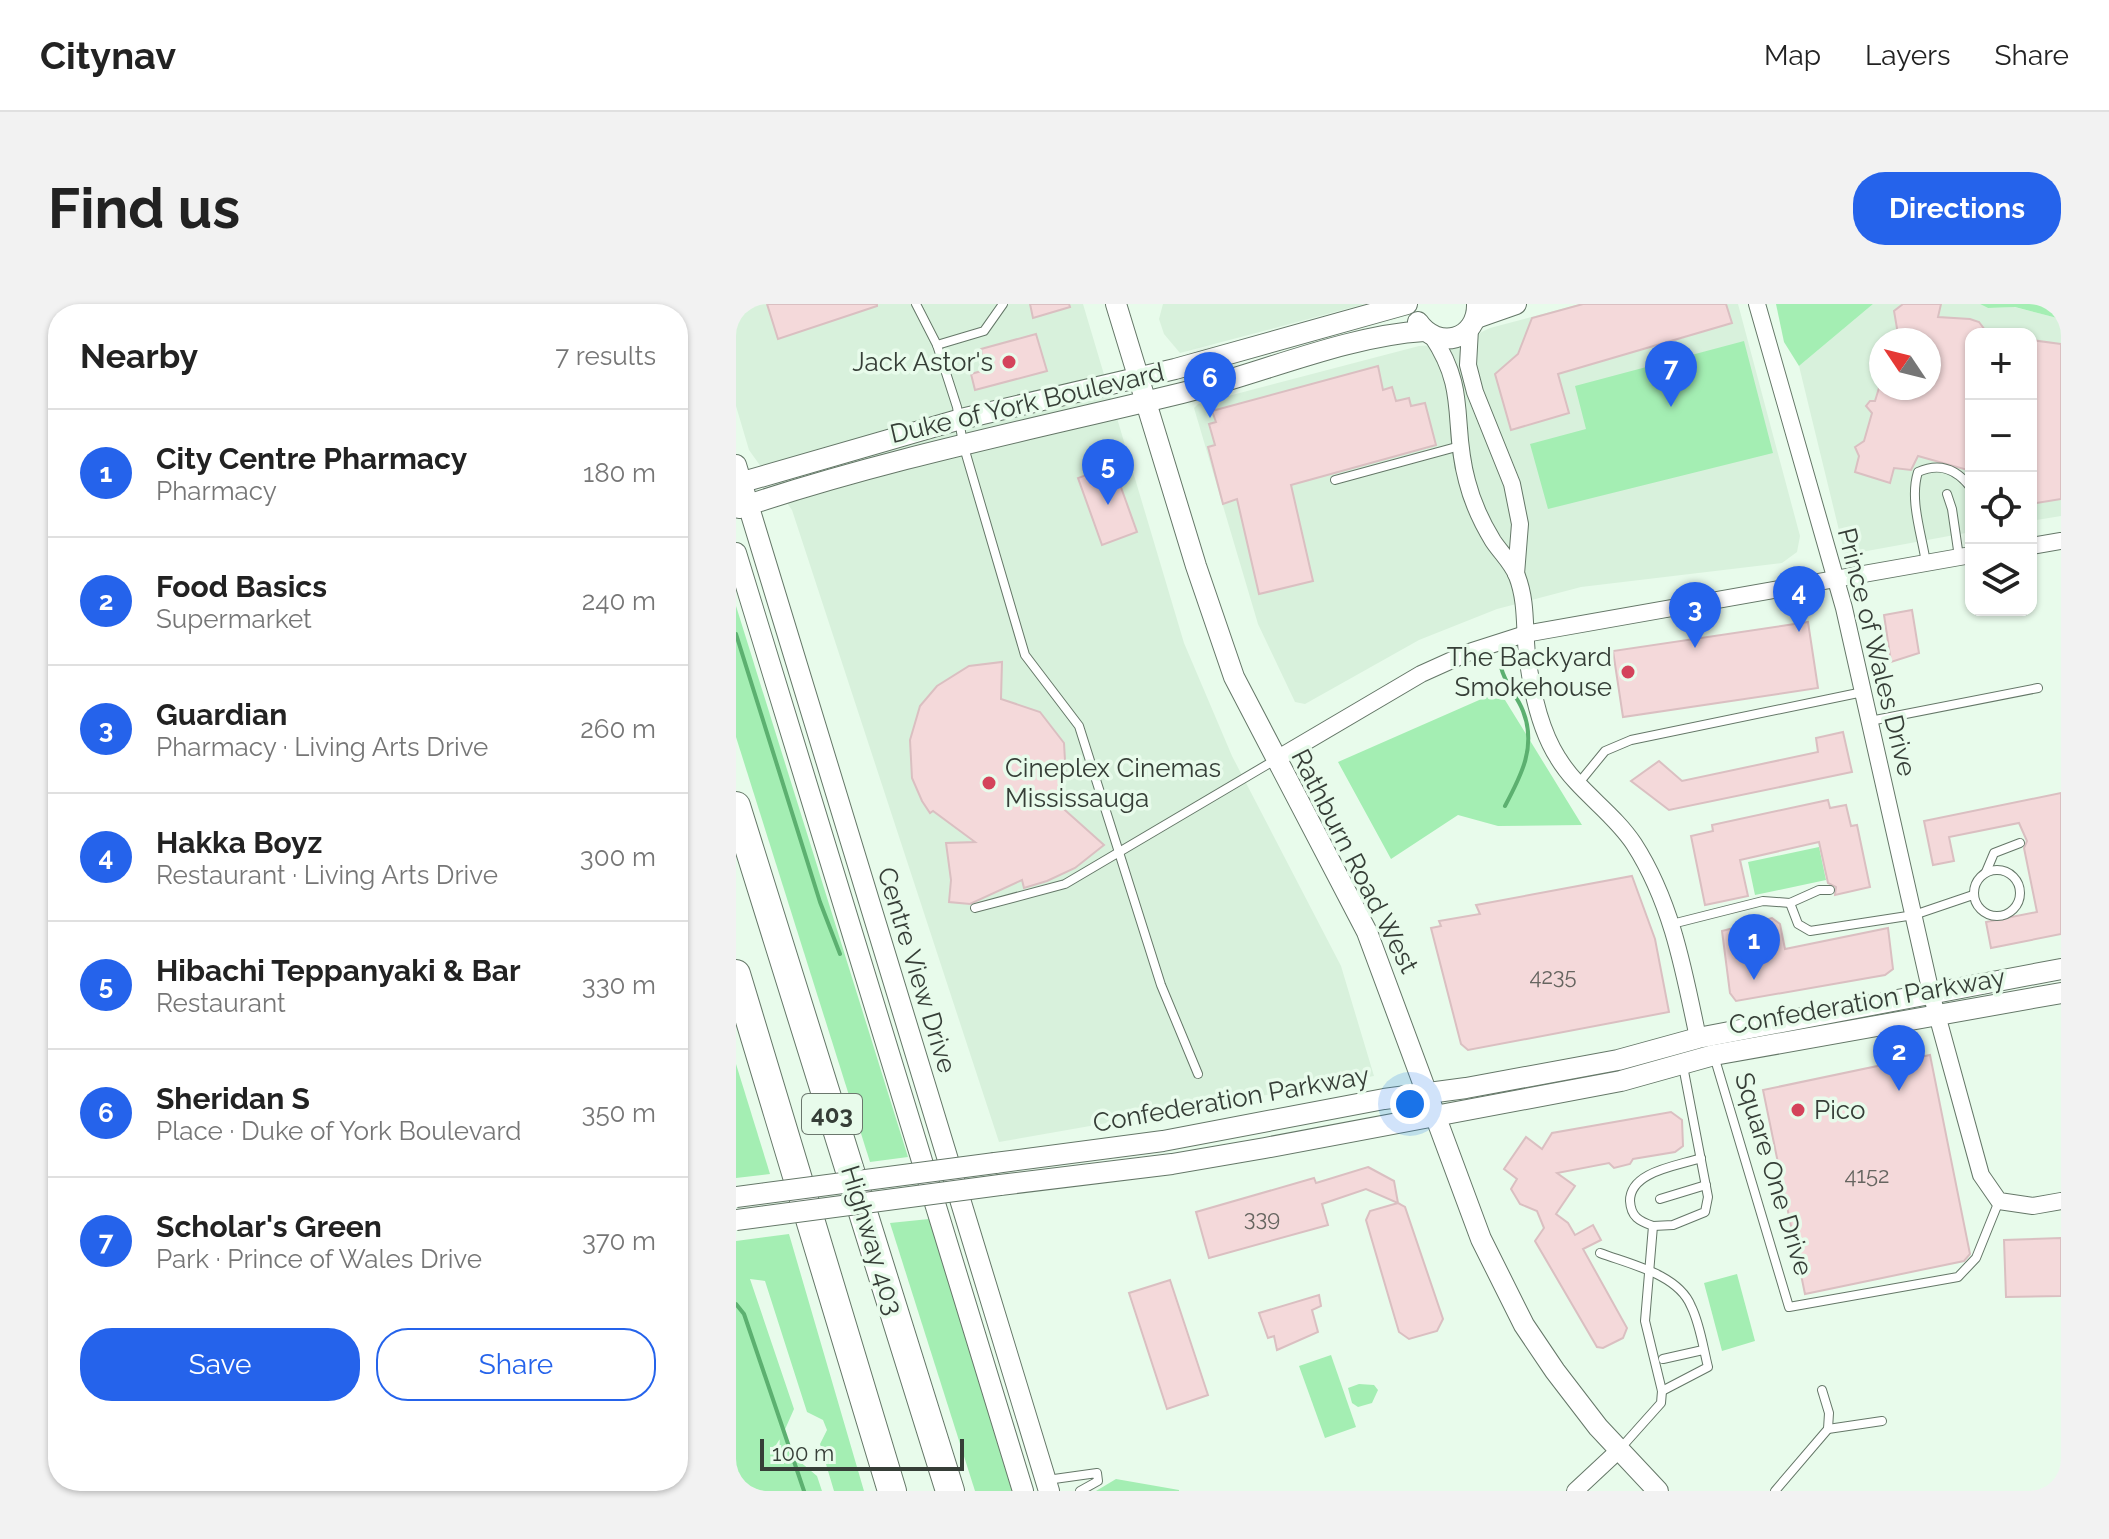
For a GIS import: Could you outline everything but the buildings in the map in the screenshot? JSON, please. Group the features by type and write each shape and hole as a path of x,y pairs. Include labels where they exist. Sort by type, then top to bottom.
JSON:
{"highway":[{"name":"Highway 403","path":"736,806 950,1491"},
{"name":"Highway 403","path":"736,974 892,1491"}],"street":[{"name":"Rathburn Road West","path":"1116,304 1219,636 1247,707 1367,932 1390,986 1425,1093 1481,1239 1524,1325 1555,1371 1619,1450 1658,1491"},
{"name":"Duke of York Boulevard","path":"738,477 961,419 1139,378 1407,304"},
{"path":"1416,304 1418,322 1449,361 1456,384 1467,481 1478,512 1516,574 1524,604 1525,634 1544,728 1557,757 1578,784 1634,843 1672,924 1698,1038"},
{"path":"1516,304 1474,317 1468,365 1512,484 1520,524 1516,574"},
{"name":"Prince of Wales Drive","path":"1757,304 1837,580 1937,1016 1981,1175 1999,1201"},
{"name":"Duke of York Boulevard","path":"742,506 963,444 1146,401 1383,337 1428,334 1452,339 1474,317"},
{"name":"Centre View Drive","path":"738,477 742,506 1047,1485"},
{"path":"2037,545 2061,541"},
{"name":"Centre View Drive","path":"736,553 1023,1491"},
{"path":"1275,760 1421,674 1472,651 1525,634 1965,556"},
{"name":"Confederation Parkway","path":"736,1197 1163,1141 1618,1060 1698,1038 2061,969"},
{"name":"Confederation Parkway","path":"736,1220 1172,1164 1621,1081 1714,1055 2061,993"},
{"path":"1999,1201 2033,1206 2061,1201"},
{"path":"1575,1491 1619,1450"}],"lane":[{"path":"916,304 937,345 961,419 963,444 1025,655 1079,726 1161,985 1198,1074"},
{"path":"937,345 984,331 1003,304"},
{"path":"1335,480 1461,446"},
{"path":"1926,564 1914,484 1918,472 1933,465 1958,472 1965,481"},
{"path":"1947,494 1965,556"},
{"path":"1870,721 2038,688"},
{"path":"1578,784 1605,751 1631,740 1863,692"},
{"path":"975,908 1014,901 1065,884 1275,760"},
{"path":"1986,872 1995,870 2010,874 2019,887 2017,903 2006,914 1990,916 1978,907 1973,895 1994,853 2020,843"},
{"path":"1672,924 1763,901 1790,903 1819,890 1830,890"},
{"path":"1790,903 1798,924 1810,931 1914,915 1973,895"},
{"name":"Square One Drive","path":"1714,1055 1789,1307 1958,1277 1976,1258 1999,1201"},
{"path":"1682,1062 1701,1158 1706,1185 1705,1212 1673,1225 1653,1226 1636,1219 1631,1209 1630,1192 1639,1178 1701,1158"},
{"path":"1660,1199 1706,1185"},
{"path":"1619,1450 1653,1416 1661,1403 1662,1391 1645,1321 1653,1226"},
{"path":"1600,1253 1648,1270 1684,1294 1692,1307 1708,1367 1662,1391"},
{"path":"1663,1359 1703,1350"},
{"path":"1775,1491 1828,1429 1829,1413 1822,1390"},
{"path":"1828,1429 1882,1421"},
{"path":"1047,1485 1097,1473 1098,1481 1080,1491"}],"shaded area":[{"path":"736,304 1083,304 1184,643 1232,756 1341,966 1374,1076 999,1142 792,510 749,450 736,406"},
{"path":"1163,304 1365,304 1180,353 1164,334 1159,319"},
{"path":"1580,304 1738,304 1800,536 1797,552 1782,563 1581,587 1497,609 1419,640 1305,704 1295,702 1258,624 1194,408 1198,404 1419,346 1457,344 1490,328"},
{"path":"1873,304 1980,304 1988,308 2014,307 2061,319 2061,516 2037,520 2037,328 1965,328 1965,533 1845,555 1799,366"}],"green space":[{"path":"1776,304 1873,304 1799,366 1784,342"},
{"path":"1980,304 2061,304 2061,319 2015,307 1988,308"},
{"path":"1744,341 1773,453 1548,509 1530,444 1586,429 1575,386"},
{"path":"736,606 908,1157 870,1162 736,737"},
{"path":"1486,697 1505,700 1582,825 1498,826 1458,815 1391,859 1338,762"},
{"path":"1819,847 1826,880 1755,895 1748,862"},
{"path":"736,1064 770,1174 736,1178"},
{"path":"929,1219 1012,1491 975,1491 890,1223"},
{"path":"789,1234 864,1491 834,1491 820,1444 827,1430 823,1420 807,1412 765,1281 750,1279 794,1409 783,1434 792,1455 817,1476 822,1491 736,1491 736,1241"},
{"path":"1737,1274 1755,1341 1722,1351 1704,1283"},
{"path":"1331,1355 1356,1427 1325,1438 1299,1366"},
{"path":"1359,1384 1374,1385 1378,1390 1372,1403 1358,1407 1352,1403 1348,1388"},
{"path":"1116,1479 1179,1490 1179,1491 1096,1491"}],"waterway":[{"path":"736,634 820,902 840,954"},
{"path":"1501,667 1523,711 1528,736 1525,760 1505,806"},
{"path":"736,1304 744,1314 804,1491"}],"place":[{"name":"Jack Astor's","path":"1009,362"},
{"name":"Scholar's Green","path":"1671,407"},
{"name":"Sheridan S","path":"1210,418"},
{"name":"Hibachi Teppanyaki & Bar","path":"1108,505"},
{"name":"Hakka Boyz","path":"1799,632"},
{"name":"Guardian","path":"1695,648"},
{"name":"The Backyard Smokehouse","path":"1628,672"},
{"name":"Cineplex Cinemas Mississauga","path":"989,783"},
{"name":"City Centre Pharmacy","path":"1754,980"},
{"name":"Food Basics","path":"1899,1091"},
{"name":"Pico","path":"1798,1110"}]}
